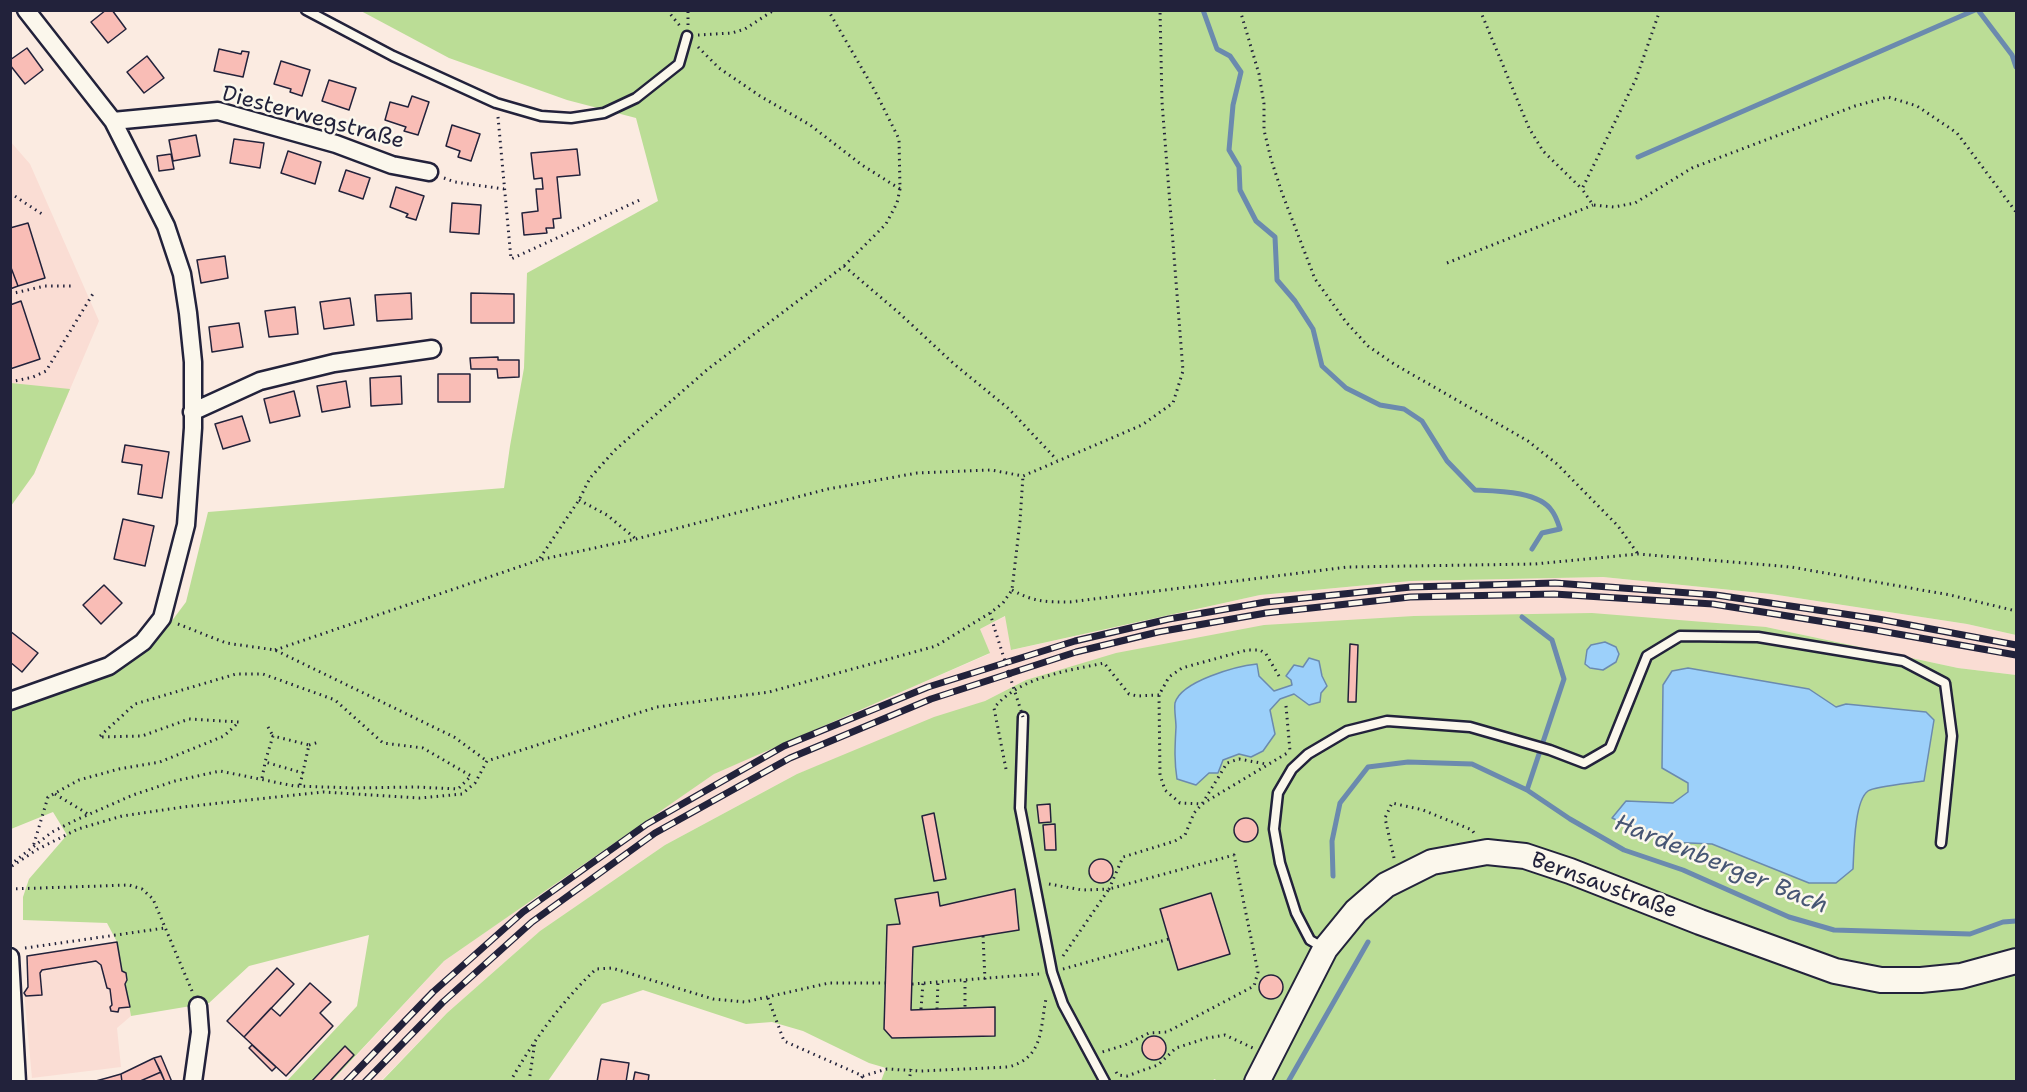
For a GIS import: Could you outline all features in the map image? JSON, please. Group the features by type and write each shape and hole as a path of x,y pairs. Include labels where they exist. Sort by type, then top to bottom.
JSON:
{"main road":[{"name":"Bernsaustraße","path":"1257,1082 1325,949 1356,911 1386,885 1432,862 1487,852 1525,856 1570,871 1835,971 1881,980 1921,980 1961,976 2016,961"}],"street":[{"path":"10,701 109,666 143,642 162,618 186,525 193,428 193,362 182,274 166,226 113,121 26,10"},
{"name":"Diesterwegstraße","path":"113,121 218,111 336,144 392,165 429,172"},
{"path":"192,412 260,381 334,363 398,356 432,349"},
{"path":"16,953 13,1042 17,1082"},
{"path":"193,1082 200,1032 198,1006"}],"lane":[{"path":"306,10 393,56 496,103 541,116 571,118 604,113 636,98 679,64 687,36"},
{"path":"1325,949 1310,940 1296,913 1280,862 1274,829 1278,793 1292,770 1308,754 1347,731 1387,721 1470,727 1550,750 1584,763 1610,748 1647,656 1680,636 1758,637 1903,661 1945,683 1952,736 1941,843"},
{"path":"1023,717 1020,808 1052,972 1063,1004 1105,1082"}],"path":[{"path":"668,10 687,36 719,68 760,96 810,125 862,165 900,189"},
{"path":"687,36 732,33 744,29 774,10"},
{"path":"540,560 579,500 590,478 615,450 708,369 844,266 886,224 897,203 900,189 899,139 875,91 828,10"},
{"path":"274,650 540,560 636,539 828,489 917,473 991,470 1023,476 1142,425 1173,404 1183,371 1162,102 1160,10"},
{"path":"1240,10 1259,74 1264,104 1264,130 1282,193 1316,279 1346,322 1368,346 1394,364 1528,441 1557,464 1618,526 1638,554"},
{"path":"1480,10 1529,128 1544,151 1582,189 1593,205"},
{"path":"1582,189 1636,79 1660,10"},
{"path":"1447,263 1593,205 1614,207 1635,203 1692,168 1855,106 1888,97 1917,106 1957,133 2016,212"},
{"path":"496,103 511,259 642,198"},
{"path":"429,172 455,182 504,189"},
{"path":"10,193 45,216"},
{"path":"844,266 1010,409 1058,461"},
{"path":"10,294 45,286 74,286"},
{"path":"10,382 33,377 46,371 94,292"},
{"path":"10,866 78,829 123,816 323,792 420,798 462,794 475,783 486,762 657,708 769,692 936,646 990,613 1003,603 1012,590 1023,476"},
{"path":"579,500 607,515 636,539"},
{"path":"1012,590 1029,599 1041,602 1070,602 1348,567 1534,564 1638,554 1791,567 1950,595 2016,611"},
{"path":"990,613 1023,717"},
{"path":"162,618 226,643 274,650 454,737 486,762"},
{"path":"1280,676 1266,654 1260,650 1247,650 1182,668 1169,677 1159,696 1160,775 1165,790 1180,803 1202,804 1290,751 1308,754"},
{"path":"1020,795 1012,797 994,708 1001,700 1049,676 1104,663 1129,694 1159,696"},
{"path":"10,866 52,832 88,814 175,781 220,771 300,786 354,788 416,786 458,789 471,776 423,748 383,743 335,700 263,674 236,674 135,704 99,737 142,736 189,719 240,722 224,736 160,762 79,780 48,797 33,847"},
{"path":"1286,706 1290,751"},
{"path":"262,778 273,736 268,727"},
{"path":"273,736 309,745 319,742"},
{"path":"300,786 309,745"},
{"path":"1052,972 1109,889 1123,857 1175,841 1185,835 1194,813 1227,763 1239,759 1266,764"},
{"path":"266,762 303,773"},
{"path":"55,794 88,814"},
{"path":"1386,885 1395,855 1385,818 1392,803 1423,810 1472,830 1487,852"},
{"path":"1035,881 1082,890 1109,889 1234,855 1258,972 1254,986 1167,1032 1149,1033 1105,1052 1089,1052"},
{"path":"10,889 129,885 142,889 153,899 198,1006"},
{"path":"16,953 165,928"},
{"path":"983,936 985,980"},
{"path":"912,984 985,980 1052,972 1168,939"},
{"path":"510,1082 536,1039 585,979 596,969 612,968 713,999 745,1002 829,983 886,983"},
{"path":"965,981 965,1008"},
{"path":"937,1009 938,982"},
{"path":"856,1082 863,1076 887,1069 921,1071 1017,1064 1027,1058 1038,1043 1042,1032 1046,998 1055,982"},
{"path":"921,1009 922,983"},
{"path":"768,998 784,1041 863,1076"},
{"path":"1114,1067 1118,1075 1127,1076 1158,1065 1176,1048 1225,1035 1270,1055"},
{"path":"529,1082 536,1039"},
{"path":"1105,1052 1109,1060"},
{"path":"909,1082 911,1069"}],"shaded area":[{"path":"10,141 30,164 99,321 34,474 11,446"},
{"path":"1603,577 1771,594 1967,624 2016,635 2016,675 1958,668 1766,627 1026,680 985,701 797,774 665,845 540,931 447,1013 381,1081 332,1082 444,961 714,773 989,654 980,629 1006,616 1012,650 1260,595 1411,581"},
{"path":"117,942 126,973 125,984 131,1016 117,1028 121,1067 32,1078 24,993 28,987 27,956"}],"green space":[{"path":"361,11 2016,11 2016,635 1967,624 1771,594 1603,577 1411,581 1260,595 1011,650 1005,616 980,629 990,653 714,774 444,961 332,1081 287,1081 357,1006 369,935 249,966 209,1003 131,1016 125,984 126,973 122,971 117,942 107,923 23,920 23,897 29,879 67,835 53,812 11,829 11,707 38,689 159,638 186,602 208,512 504,488 524,368 527,273 658,201 636,118 567,100 449,58"},
{"path":"11,383 70,389 34,474 11,506"},
{"path":"1592,613 1766,627 1958,668 2016,675 2016,1081 1217,1082 1215,1079 1209,1082 881,1081 886,1068 869,1063 803,1031 772,1022 746,1024 643,990 602,1004 548,1081 381,1082 447,1013 540,931 665,845 797,774 934,717 985,701 1026,680 1116,653 1264,625 1414,616"}],"water":[{"path":"1605,642 1616,647 1619,654 1616,662 1603,670 1590,668 1585,664 1587,650 1591,645"},
{"path":"1309,658 1319,661 1327,686 1321,693 1320,702 1309,705 1294,694 1280,699 1270,710 1275,734 1263,751 1251,757 1239,754 1223,760 1218,773 1209,773 1196,785 1177,779 1175,703 1179,695 1211,676 1257,664 1259,676 1274,691 1292,685 1291,680 1286,676 1294,665 1303,667"},
{"path":"1688,668 1809,689 1836,707 1846,704 1926,712 1934,720 1924,781 1868,791 1863,797 1857,816 1853,869 1836,883 1809,883 1712,844 1667,842 1612,818 1626,801 1673,803 1688,792 1688,783 1662,768 1663,685 1672,671"}],"building":[{"path":"106,10 112,10 126,29 108,43 91,22"},
{"path":"27,48 43,70 25,84 10,65 10,60"},
{"path":"219,49 241,54 242,51 249,52 243,77 214,71"},
{"path":"147,56 164,78 144,93 127,72"},
{"path":"281,61 310,70 302,96 290,92 291,89 274,84"},
{"path":"329,80 356,88 349,110 322,101"},
{"path":"412,96 429,102 418,135 404,131 406,127 385,120 390,102 408,107"},
{"path":"452,125 480,134 471,161 458,157 460,151 446,146"},
{"path":"196,135 200,156 173,161 169,140"},
{"path":"234,139 264,143 260,168 230,163"},
{"path":"577,149 580,175 557,177 561,218 553,219 554,228 546,228 547,233 524,235 522,213 538,211 536,189 543,189 542,178 534,179 531,153"},
{"path":"288,151 321,162 315,184 281,173"},
{"path":"171,154 174,169 159,171 157,156"},
{"path":"346,170 370,178 363,199 339,191"},
{"path":"396,187 424,196 416,220 390,207"},
{"path":"452,203 481,205 479,234 450,232"},
{"path":"28,223 45,278 18,286 10,265 10,228"},
{"path":"225,256 228,278 201,283 197,260"},
{"path":"10,265 18,286 10,289"},
{"path":"411,293 412,319 377,321 375,295"},
{"path":"471,293 514,294 514,323 471,323"},
{"path":"350,298 354,325 324,329 320,302"},
{"path":"21,301 40,359 10,369 10,305"},
{"path":"295,307 298,334 269,337 265,311"},
{"path":"239,323 243,347 212,352 209,327"},
{"path":"498,357 498,360 519,360 519,377 498,378 497,369 471,369 470,358"},
{"path":"438,374 470,374 470,402 438,402"},
{"path":"401,376 402,404 371,406 370,378"},
{"path":"346,381 350,407 322,412 317,386"},
{"path":"294,391 300,416 270,423 264,399"},
{"path":"242,416 250,441 223,449 215,424"},
{"path":"125,445 169,452 162,498 138,494 142,465 122,462"},
{"path":"123,519 154,526 145,566 114,559"},
{"path":"104,585 122,603 101,624 83,605"},
{"path":"10,631 38,653 22,672 10,662"},
{"path":"1350,644 1358,645 1356,702 1348,702"},
{"path":"1050,804 1051,822 1039,823 1037,805"},
{"path":"934,813 946,879 934,881 922,816"},
{"path":"1246,818 1251,819 1257,825 1257,835 1251,841 1246,842 1241,841 1235,835 1234,830 1235,825 1241,819"},
{"path":"1055,824 1056,850 1045,850 1043,825"},
{"path":"1101,859 1106,860 1112,866 1112,876 1106,882 1101,883 1096,882 1090,876 1089,871 1090,866 1096,860"},
{"path":"1015,889 1019,930 913,947 911,1010 995,1007 995,1036 892,1038 884,1029 887,925 900,924 895,899 938,892 940,906"},
{"path":"1211,893 1230,954 1178,970 1160,909"},
{"path":"117,942 122,971 126,973 125,984 130,1007 119,1008 118,1012 111,1011 110,989 107,988 101,965 96,961 42,970 40,973 42,995 26,996 24,993 28,987 27,956"},
{"path":"277,968 294,984 244,1037 227,1021"},
{"path":"1271,975 1276,976 1282,982 1282,992 1276,998 1271,999 1266,998 1260,992 1259,987 1260,982 1266,976"},
{"path":"310,983 331,1002 320,1013 333,1026 286,1076 244,1037 271,1008 280,1016"},
{"path":"1154,1036 1159,1037 1165,1043 1165,1053 1159,1059 1154,1060 1149,1059 1143,1053 1142,1048 1143,1043 1149,1037"},
{"path":"252,1045 276,1067 272,1071 249,1048"},
{"path":"345,1046 354,1055 329,1082 311,1082"},
{"path":"161,1056 172,1082 165,1082 154,1058"},
{"path":"154,1058 161,1072 138,1082 122,1082 121,1074"},
{"path":"601,1059 629,1063 626,1082 597,1082"},
{"path":"161,1072 165,1082 138,1082"},
{"path":"635,1072 649,1075 648,1082 633,1082"},
{"path":"121,1074 122,1082 92,1082 107,1078"}],"waterway":[{"path":"1203,10 1217,49 1230,56 1241,72 1233,105 1229,150 1239,167 1240,190 1256,221 1275,237 1277,280 1295,301 1313,329 1322,366 1346,388 1380,405 1404,409 1422,421 1447,461 1475,490 1517,493 1538,499 1546,504 1555,515 1560,529 1542,533 1532,549"},
{"path":"1638,157 1975,10"},
{"path":"1978,10 2012,55 2016,67"},
{"path":"1522,617 1552,640 1564,679 1527,790"},
{"name":"Hardenberger Bach","path":"1333,876 1332,841 1340,803 1368,767 1408,762 1472,764 1527,790 1570,819 1624,850 1683,870 1789,917 1834,930 1970,934 2003,922 2016,921"},
{"name":"Hardenberger Bach","path":"1288,1082 1368,942"}],"railway":[{"path":"346,1082 433,992 523,912 647,824 784,746 928,687 1075,641 1169,619 1266,602 1411,587 1555,583 1716,595 1878,619 2016,645"},
{"path":"365,1082 443,1002 532,922 655,833 790,758 931,699 1076,652 1158,632 1266,613 1410,597 1554,594 1713,604 2016,655"}]}
